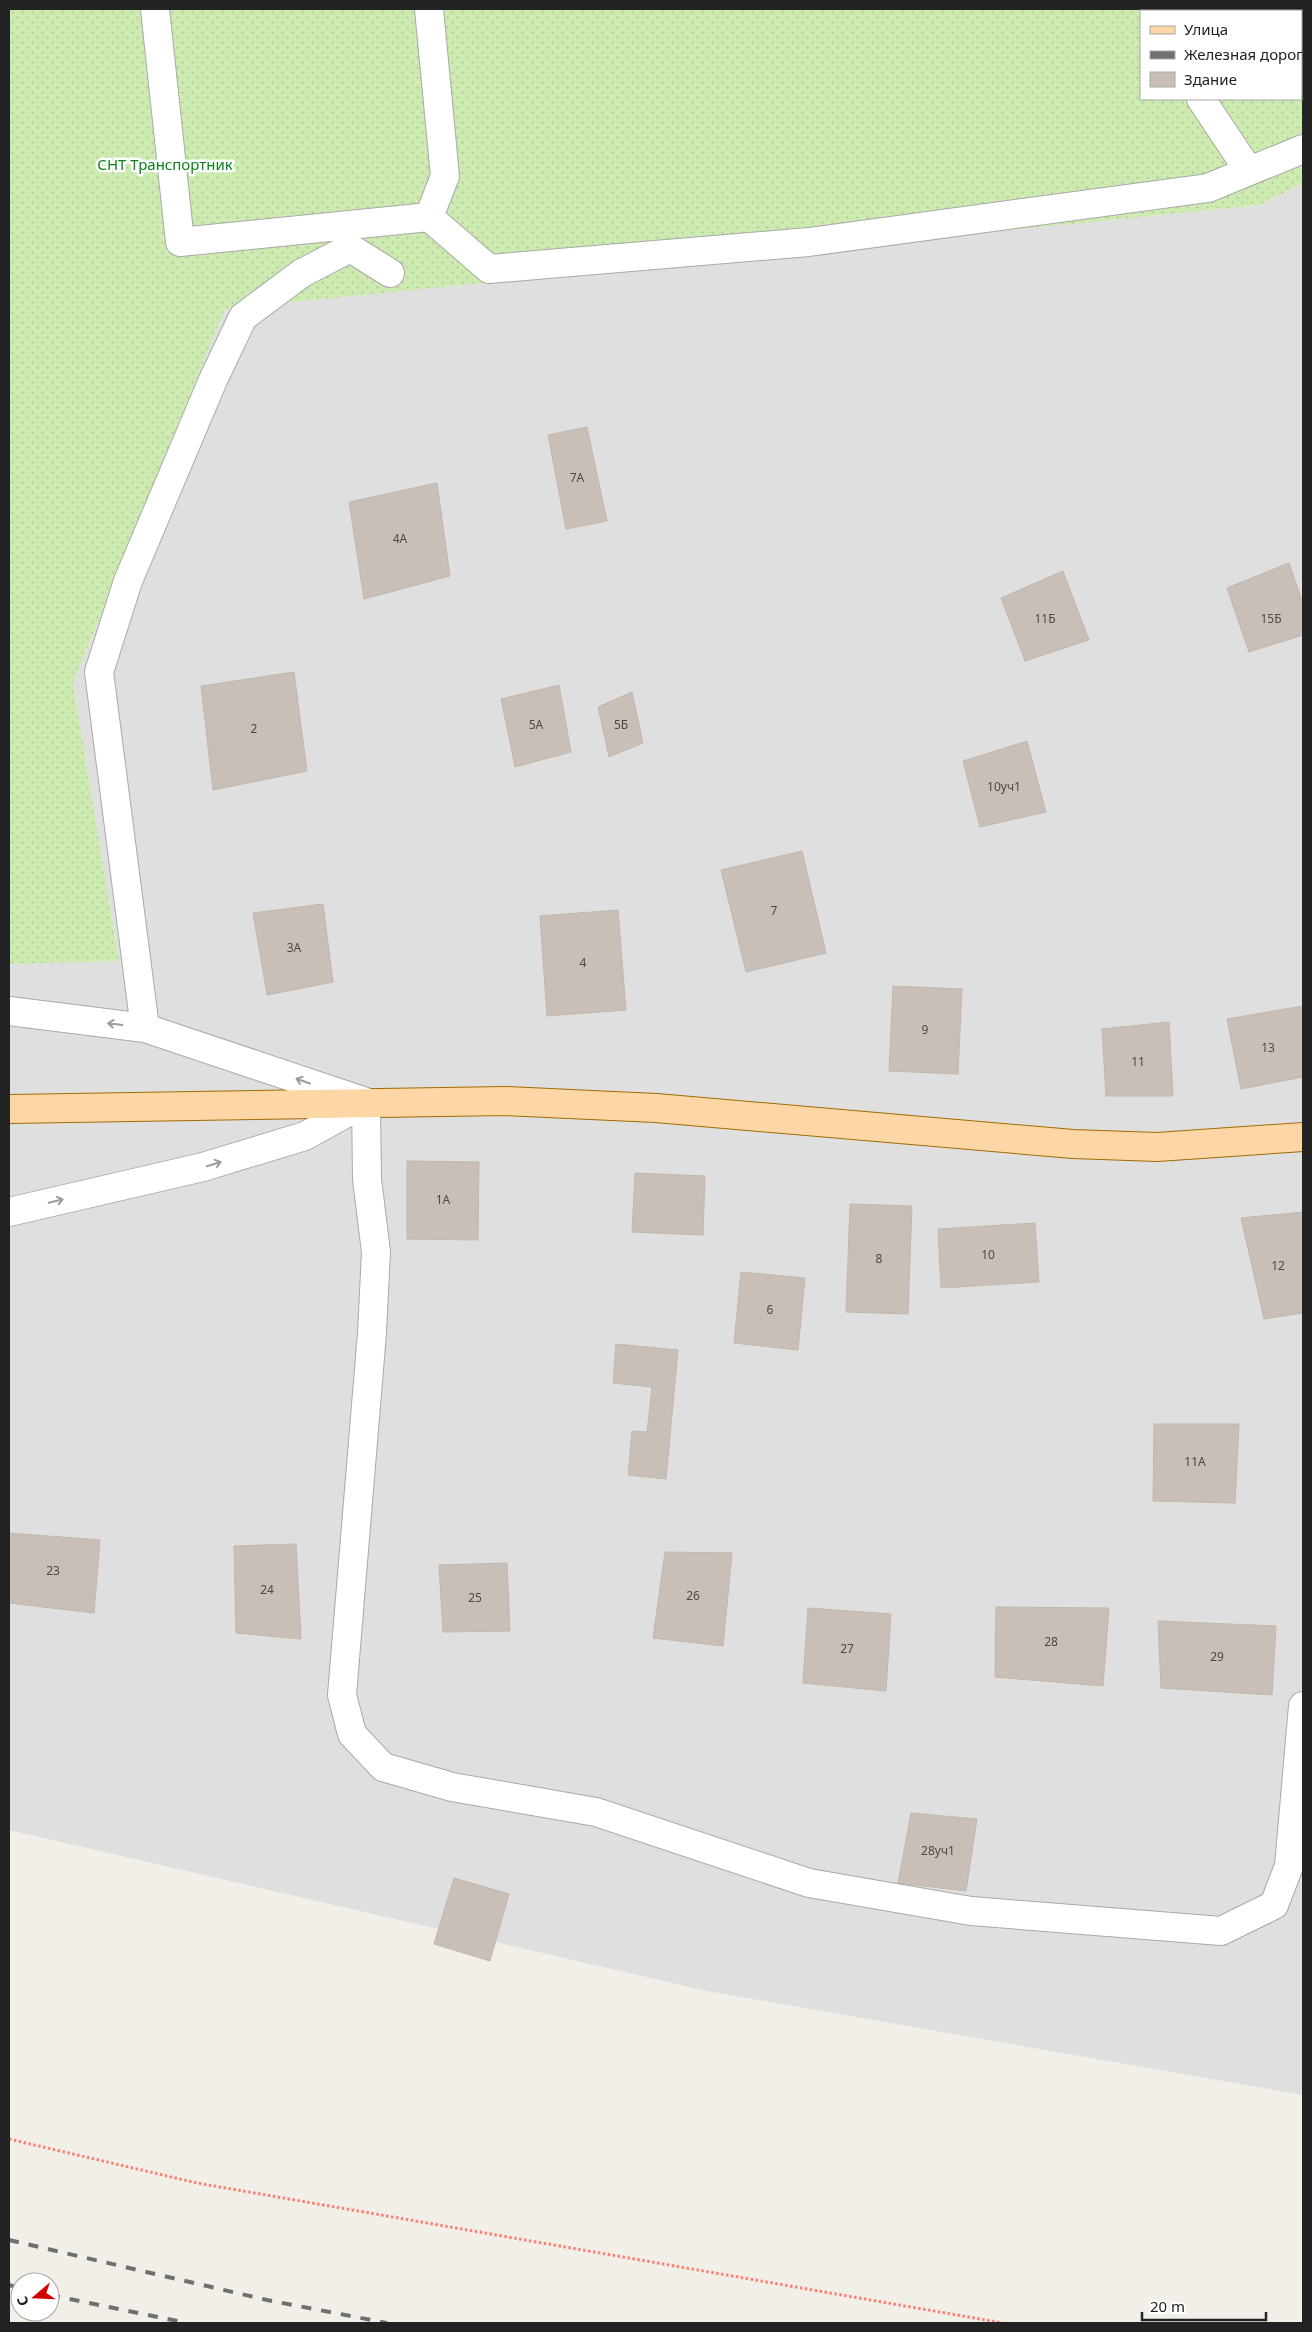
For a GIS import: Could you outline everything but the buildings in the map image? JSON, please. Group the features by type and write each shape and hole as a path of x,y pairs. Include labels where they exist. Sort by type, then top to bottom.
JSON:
{"main road":[{"path":"9,1109 505,1101 656,1108 1092,1145 1157,1147 1303,1137"}],"street":[{"path":"155,9 180,242 429,217 490,270 809,242 1208,188 1303,149"},
{"path":"429,9 445,176 429,217"},
{"path":"1202,100 1250,171"},
{"path":"145,1028 99,672 128,581 213,380 243,317 302,273 350,248 390,273"},
{"path":"9,1011 145,1028 366,1102"},
{"path":"9,1212 203,1167 305,1136 366,1102"},
{"path":"366,1102 367,1179 376,1252 372,1333 342,1694 352,1734 383,1767 452,1787 596,1812 809,1883 971,1911 1221,1930 1274,1905 1289,1866 1303,1706"}],"path":[{"path":"9,2139 197,2183 1003,2323"}],"shaded area":[{"path":"1303,183 1303,2095 707,1991 9,1830 9,964 119,961 73,683 225,309 1260,205"}],"green space":[{"name":"СНТ Транспортник","path":"9,9 1303,9 1303,183 1260,205 225,309 73,683 119,961 9,964"}],"railway":[{"path":"9,2240 267,2300 387,2323"},
{"path":"60,2297 187,2323"}]}
